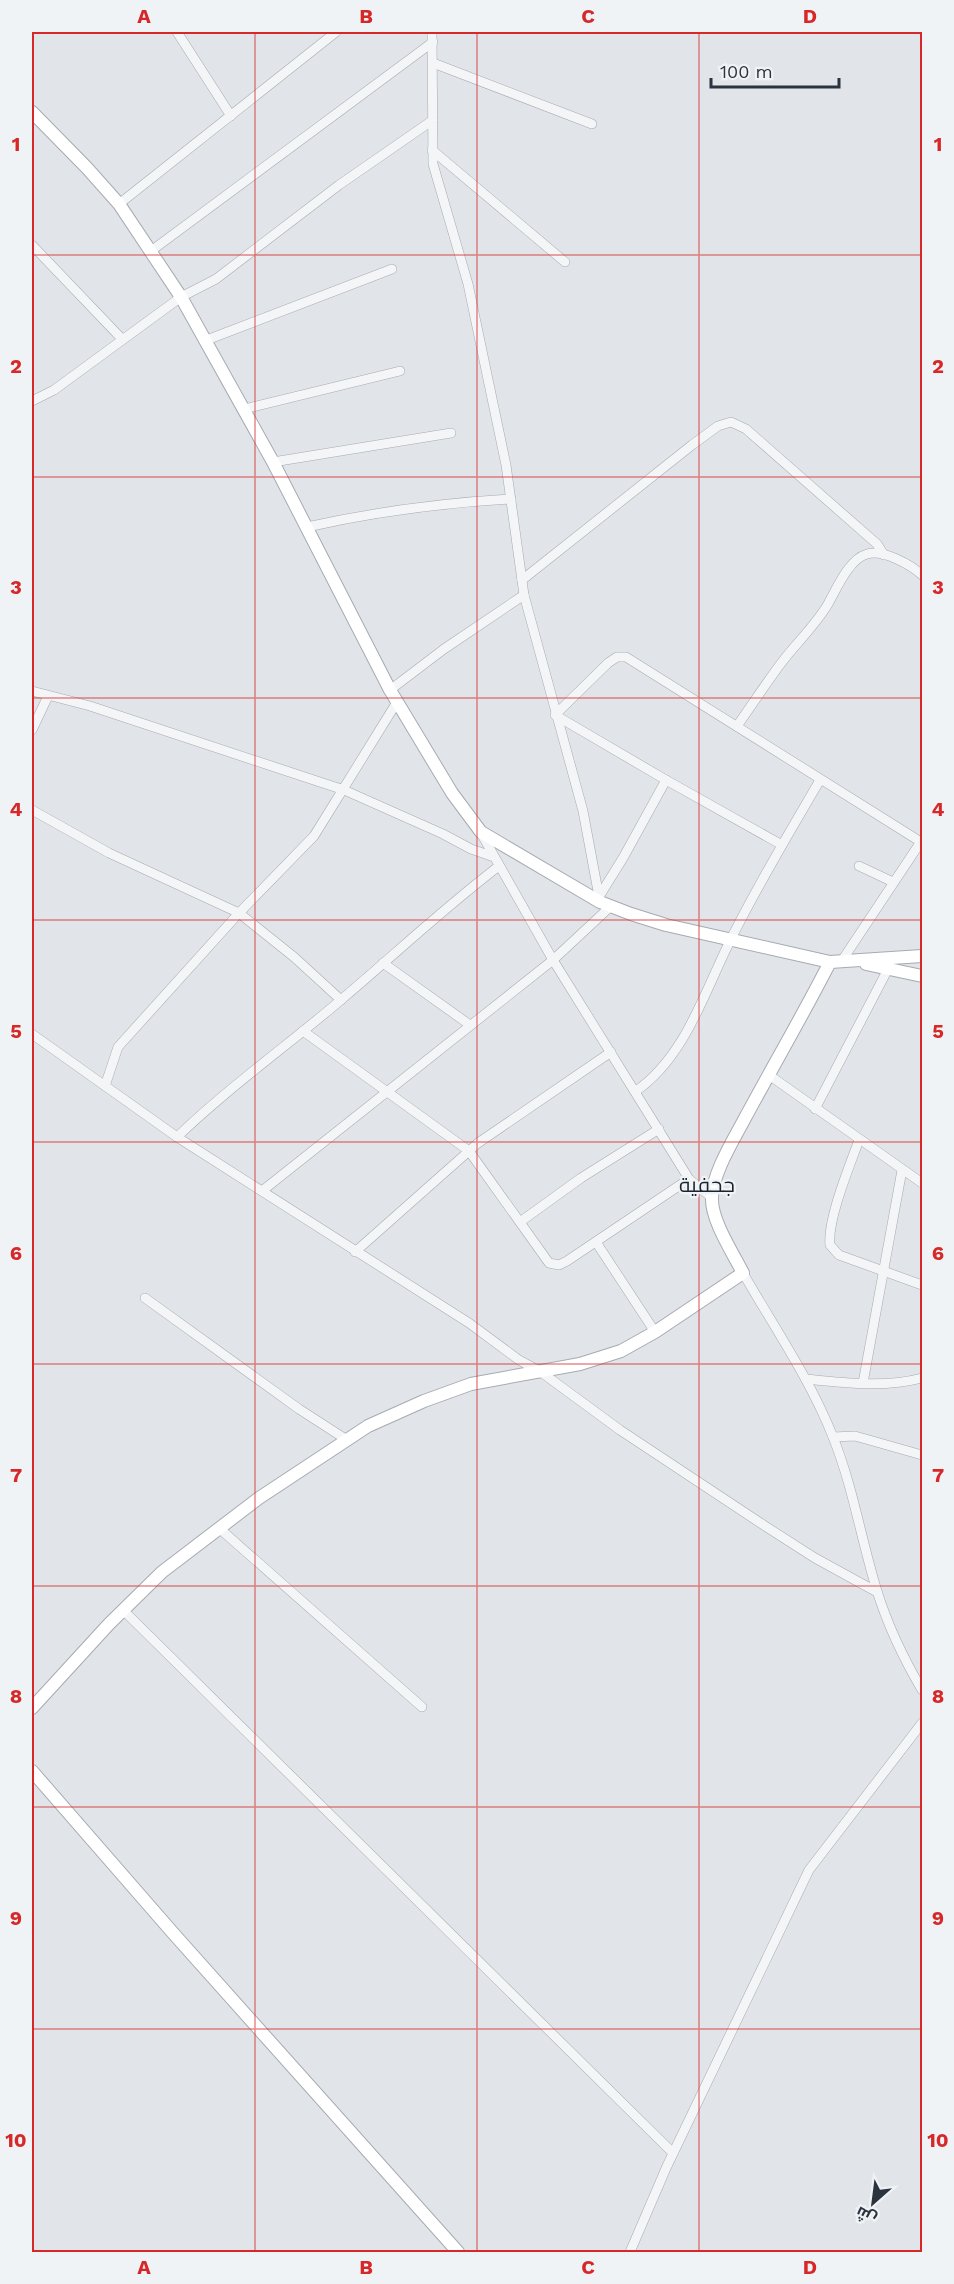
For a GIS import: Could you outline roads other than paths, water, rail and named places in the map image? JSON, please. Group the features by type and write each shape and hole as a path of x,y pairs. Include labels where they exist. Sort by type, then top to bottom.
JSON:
{"street":[{"path":"177,32 231,116"},
{"path":"119,204 336,32"},
{"path":"432,32 432,150 436,177 468,284 499,428 524,595 604,901"},
{"path":"152,251 433,42"},
{"path":"433,63 592,124"},
{"path":"32,112 119,204 181,297 273,462 397,702 452,794 481,832 553,960 689,1179 711,1197 722,1232 743,1273 806,1379 833,1437 852,1490 877,1592 922,1690"},
{"path":"32,400 54,390 181,297 216,279 339,185 433,120"},
{"path":"432,150 565,262"},
{"path":"32,245 122,339"},
{"path":"204,341 392,269"},
{"path":"244,409 400,371"},
{"path":"522,580 692,445 718,426 731,422 746,429 853,522 877,544 884,555"},
{"path":"273,462 451,433"},
{"path":"307,527 444,503 511,499"},
{"path":"737,726 784,660 818,622 858,559 870,553 884,555 922,575"},
{"path":"390,690 444,649 524,595"},
{"path":"555,715 613,658 622,656 922,841 835,962 769,1075 720,1170 711,1197"},
{"path":"32,692 90,706 344,790 443,834 497,862"},
{"path":"32,730 48,696"},
{"path":"105,1086 118,1047 239,913 306,846 344,790 397,702"},
{"path":"555,715 782,845"},
{"path":"262,1191 553,960 604,901 623,858 666,780"},
{"path":"636,1091 650,1081 670,1059 706,993 730,940 820,780"},
{"path":"32,810 109,853 239,913 294,957 341,1000"},
{"path":"481,832 604,901 657,922 835,962 922,956"},
{"path":"177,1137 248,1073 341,1000 497,862"},
{"path":"859,866 893,882"},
{"path":"857,962 922,975"},
{"path":"383,963 470,1025"},
{"path":"815,1109 888,969"},
{"path":"303,1031 469,1151 549,1263 553,1265 567,1261 689,1179"},
{"path":"32,1034 177,1137 468,1323 541,1372 620,1430 755,1520 815,1558 877,1592"},
{"path":"355,1252 494,1131 611,1052"},
{"path":"769,1075 922,1183"},
{"path":"520,1222 581,1178 659,1129"},
{"path":"859,1140 839,1199 830,1241 833,1250 839,1255 922,1285"},
{"path":"863,1383 902,1170"},
{"path":"596,1242 655,1332"},
{"path":"32,1708 123,1610 162,1572 219,1528 347,1440 393,1414 471,1384 606,1358 655,1332 743,1273"},
{"path":"146,1298 298,1409 347,1440"},
{"path":"806,1379 905,1383 922,1378"},
{"path":"833,1437 855,1436 922,1455"},
{"path":"219,1528 422,1707"},
{"path":"123,1610 673,2153"},
{"path":"630,2253 673,2153 809,1869 922,1723"},
{"path":"32,1771 173,1934 458,2253"}],"district":[{"name":"جحفية","path":"707,1184"}]}
